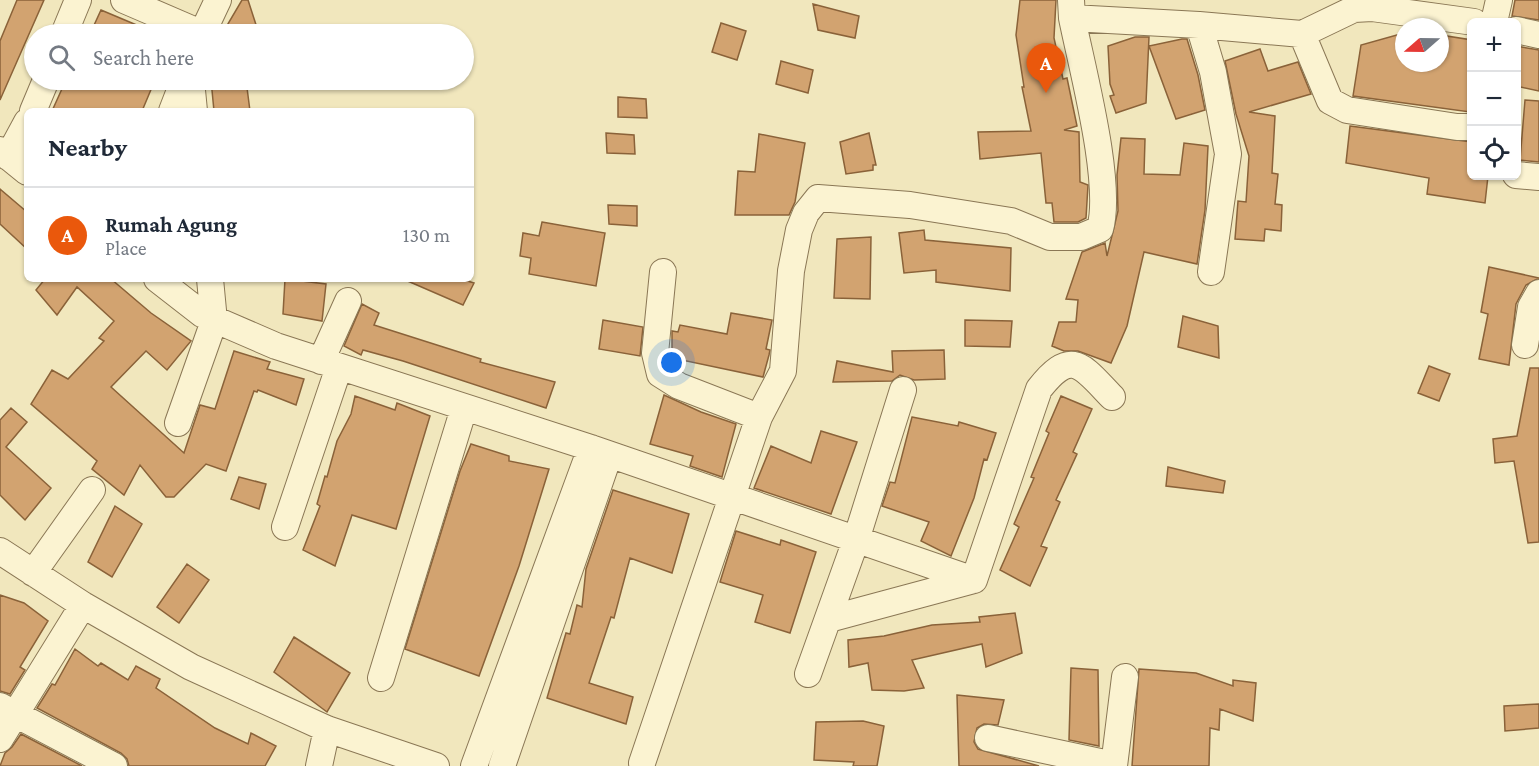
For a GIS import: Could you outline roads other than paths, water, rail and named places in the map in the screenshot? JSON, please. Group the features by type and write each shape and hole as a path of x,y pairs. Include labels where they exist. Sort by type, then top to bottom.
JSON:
{"street":[{"path":"68,24 78,0"},
{"path":"124,0 180,24"},
{"path":"207,24 218,0"},
{"path":"1495,18 1499,0"},
{"path":"642,763 734,497 759,417 783,371 791,271 806,213 818,198 910,205 1011,221 1050,237 1081,237 1100,229 1102,191 1097,148 1072,9 1199,25 1302,34 1354,9 1372,8 1467,21"},
{"path":"1199,25 1213,72 1228,153 1211,272"},
{"path":"1521,31 1539,35"},
{"path":"1302,34 1330,101 1347,110 1457,128 1467,127"},
{"path":"34,108 42,90"},
{"path":"173,108 180,90"},
{"path":"192,90 194,108"},
{"path":"12,160 24,130"},
{"path":"1521,175 1539,177"},
{"path":"663,272 655,353 660,374 679,386 759,417"},
{"path":"161,282 192,308 214,321 330,364 600,452 974,580"},
{"path":"178,423 214,321 210,282"},
{"path":"1525,345 1531,307 1539,292"},
{"path":"285,526 348,301"},
{"path":"974,580 1039,389 1053,371 1064,364 1074,364 1086,370 1112,397"},
{"path":"808,674 856,540 903,390"},
{"path":"381,678 464,408"},
{"path":"474,766 600,452"},
{"path":"502,766 600,452"},
{"path":"33,573 92,490"},
{"path":"0,551 83,606 191,667 327,729 436,766"},
{"path":"829,618 974,580"},
{"path":"0,739 7,710 83,606"},
{"path":"988,738 1114,766 1125,677"},
{"path":"7,710 114,766"},
{"path":"319,766 327,729"}],"place":[{"name":"Rumah Agung","path":"1046,93"}]}
